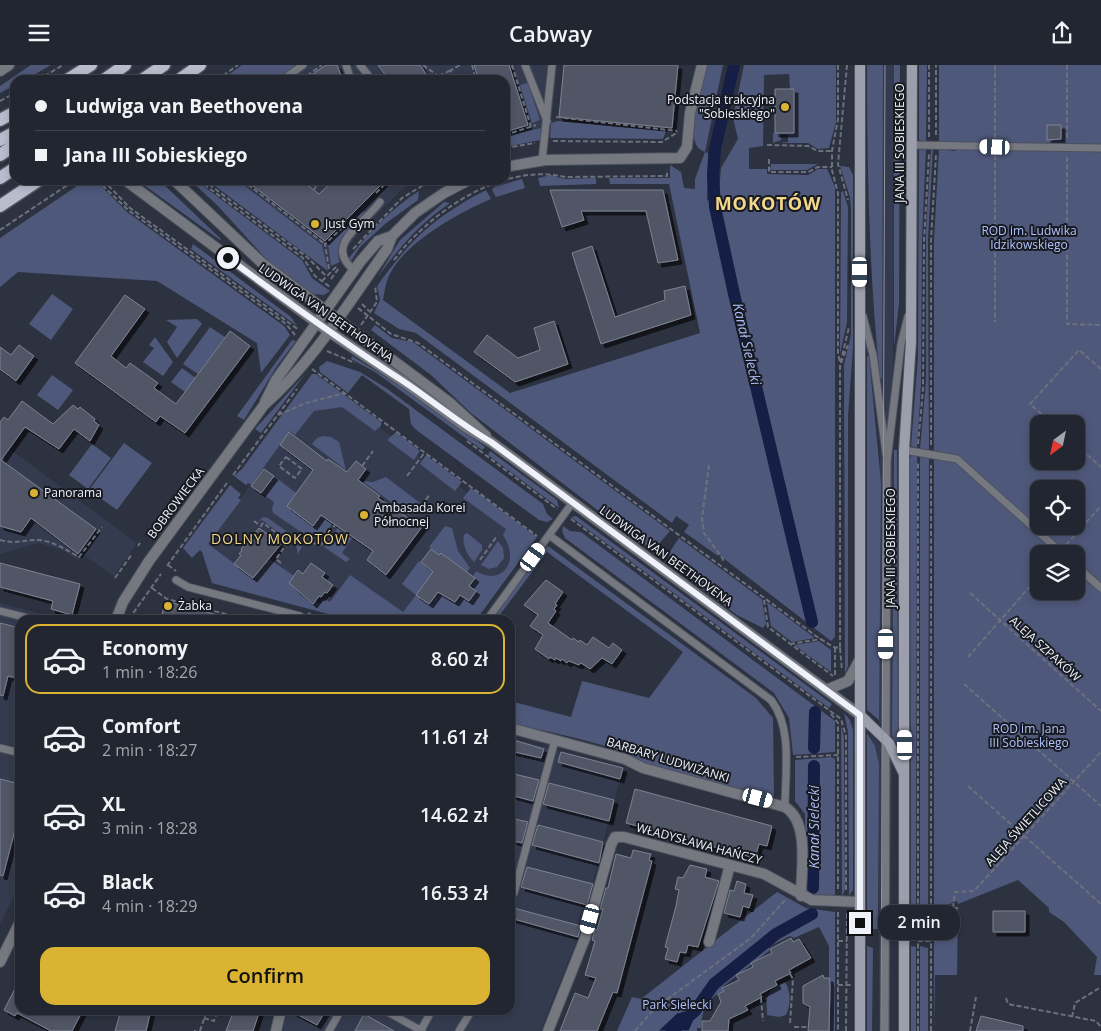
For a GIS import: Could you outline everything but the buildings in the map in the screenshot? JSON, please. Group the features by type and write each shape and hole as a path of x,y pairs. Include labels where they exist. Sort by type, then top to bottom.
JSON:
{"main road":[{"path":"75,75 90,65"},
{"path":"111,75 125,65"},
{"path":"149,75 164,65"},
{"path":"186,75 200,65"},
{"path":"860,65 860,1031"},
{"name":"JANA III SOBIESKIEGO","path":"904,1031 904,450 912,304 912,65"},
{"path":"0,206 32,185"},
{"path":"860,715 886,740 905,776"}],"street":[{"path":"0,71 9,65"},
{"path":"510,166 542,161 674,159 682,156 687,147 693,96 702,65"},
{"name":"LUDWIGA VAN BEETHOVENA","path":"133,185 316,323 404,382 467,428 491,442 860,715"},
{"name":"LUDWIGA VAN BEETHOVENA","path":"179,185 262,263 449,402 481,429 491,442"},
{"path":"392,236 431,201 461,185"},
{"name":"BOBROWIECKA","path":"264,405 282,389 328,331 387,249 392,236"},
{"name":"BOBROWIECKA","path":"118,615 123,602 149,561 264,405 276,380 316,323 378,241 392,236"},
{"path":"826,690 848,681 860,658"},
{"name":"BARBARY LUDWIŻANKI","path":"515,729 785,807"},
{"path":"785,807 795,815 801,828 797,893"},
{"name":"WŁADYSŁAWA HAŃCZY","path":"548,1031 585,938 610,845 616,837 624,837 764,874 797,893 820,902 860,903"},
{"path":"709,942 730,865"},
{"path":"1,959 15,931"},
{"path":"276,1031 281,1015"}],"lane":[{"path":"289,75 302,65"},
{"path":"360,65 368,75"},
{"path":"525,65 547,121"},
{"path":"542,161 552,65"},
{"path":"912,145 1101,148"},
{"path":"354,271 342,264 341,249 344,241 371,215 380,202"},
{"path":"860,304 873,355 887,461"},
{"path":"885,1031 887,461 900,344 912,304"},
{"path":"904,450 957,459 1053,545"},
{"path":"491,615 573,502"},
{"path":"547,538 771,699 782,721 785,757 785,807"},
{"path":"1085,574 1101,588"},
{"path":"176,580 188,587 300,615"},
{"path":"0,611 16,615"},
{"path":"515,889 555,740"},
{"path":"0,748 15,752"},
{"path":"329,1031 338,1015"},
{"path":"393,1015 422,1031 430,1015"},
{"path":"459,1031 469,1015"}],"path":[{"path":"46,75 63,65"},
{"path":"225,75 238,65"},
{"path":"308,75 322,65"},
{"path":"423,65 438,75"},
{"path":"441,75 460,65"},
{"path":"512,65 531,127"},
{"path":"838,65 838,119 832,151 832,167 838,193 838,353 840,365"},
{"path":"847,65 838,164 849,206"},
{"path":"918,1031 918,452 919,425 924,390 924,240 932,145 929,65"},
{"path":"931,1031 931,240 932,145 936,65"},
{"path":"995,322 996,65"},
{"path":"1067,65 1067,324 1101,325"},
{"path":"450,75 451,70"},
{"path":"510,147 545,141 666,140 680,131 556,118 557,109"},
{"path":"510,133 547,121"},
{"path":"666,140 666,146"},
{"path":"767,145 808,145 818,151 832,151"},
{"path":"769,159 769,172 808,173 818,167 832,167"},
{"path":"510,180 550,173 565,177 667,176 666,165"},
{"path":"0,230 68,185"},
{"path":"102,185 128,210 286,324 298,339"},
{"path":"108,185 130,207 299,330"},
{"path":"205,185 304,258 315,276 333,290"},
{"path":"211,185 307,257 325,275"},
{"path":"248,185 325,244"},
{"path":"331,279 354,247 402,199 424,185"},
{"path":"393,261 422,227 440,213 476,192 493,185"},
{"path":"314,191 316,186"},
{"path":"330,273 333,276"},
{"path":"361,325 378,299 374,280"},
{"path":"356,298 369,311"},
{"path":"353,304 391,334 418,343 816,636 835,648 840,648"},
{"path":"840,365 848,348 849,322 842,347 840,365 840,648 842,673"},
{"path":"1042,415 1030,404 1079,350 1101,369"},
{"path":"309,373 314,368 425,452 547,538"},
{"path":"233,475 299,387"},
{"path":"278,415 306,403 345,393"},
{"path":"362,466 373,451"},
{"path":"407,476 425,452"},
{"path":"1085,453 1101,467"},
{"path":"286,457 302,469 295,478 279,466 286,457"},
{"path":"709,465 702,518 704,533 719,552 723,559 722,563"},
{"path":"167,567 227,483"},
{"path":"417,512 430,493"},
{"path":"1069,545 1101,506"},
{"path":"569,517 841,719 846,737 846,897"},
{"path":"254,521 261,526 263,523 288,542 276,559 281,563"},
{"path":"313,543 321,545 335,525"},
{"path":"0,540 13,544 39,540 64,548 79,557 102,527"},
{"path":"277,541 281,536"},
{"path":"480,560 497,536"},
{"path":"116,578 132,554"},
{"path":"135,615 132,614 162,574"},
{"path":"968,657 1030,586"},
{"path":"152,587 167,599 229,615"},
{"name":"ALEJA SZPAKÓW","path":"970,593 1101,711"},
{"path":"764,600 768,627 835,677"},
{"path":"790,644 822,639"},
{"path":"835,648 835,682"},
{"path":"964,684 1101,806"},
{"path":"831,714 838,723 838,895"},
{"name":"ALEJA ŚWIETLICOWA","path":"953,908 955,893 974,891 1101,752"},
{"path":"785,757 838,755"},
{"path":"968,786 1101,904"},
{"path":"635,1031 654,1009 751,938 797,893"},
{"path":"838,907 838,1031"},
{"path":"846,907 846,1031"},
{"path":"931,908 958,908"},
{"path":"838,941 852,941"},
{"path":"910,941 931,941"},
{"path":"790,974 793,979 790,1024"},
{"path":"1072,1017 1075,1003 1101,987"},
{"path":"761,997 763,1021"},
{"path":"970,1031 976,997"},
{"path":"1006,998 1008,1003 1096,1021 1101,1027"},
{"path":"197,1031 204,1017 214,1021 216,1015"},
{"path":"794,1027 809,1027"}],"shaded area":[{"path":"291,65 557,65 550,132 510,139 510,75 277,75"},
{"path":"883,65 894,65 892,738 878,721"},
{"path":"215,185 410,185 399,192 358,234 338,260 326,269"},
{"name":"Ambasada Korei Północnej","path":"345,402 533,541 480,615 332,615 212,583 202,552 308,406"},
{"name":"Panorama","path":"0,442 137,543 114,576 85,556 77,560 63,550 39,543 0,554"},
{"path":"0,603 45,615 15,615 15,894 0,924"},
{"path":"869,733 892,758 890,1031 879,1031 879,768 877,750"},
{"path":"515,739 623,768 578,937 540,1031 283,1031 287,1015 515,1015"},
{"path":"693,1009 697,1013 689,1031 658,1031 677,1013"}],"green space":[{"path":"31,65 51,65 34,75 16,75"},
{"path":"242,65 296,65 283,75 228,75"},
{"path":"708,65 723,65 705,152 697,147 694,137 697,105"},
{"path":"744,65 836,65 836,122 829,148 818,149 808,143 780,143 788,142 788,134 781,135 781,140 773,143 773,133 795,133 795,89 790,89 789,74 764,75 763,146 749,148 749,169 767,169 767,174 808,175 818,169 827,169 835,187 835,637 831,641 718,554 718,556 684,532 689,525 676,516 672,523 416,333 399,329 374,313 380,300 377,286 401,255 437,220 486,190 491,199 431,232 404,255 387,281 383,300 510,393 700,333 669,184 610,184 609,178 670,178 670,165 681,172 684,188 695,189 695,179 705,152 708,153 707,201 719,192 721,168 738,139 733,118"},
{"path":"867,65 883,65 882,378 880,378 876,339 871,261"},
{"path":"894,65 900,65 899,303 894,347"},
{"path":"919,65 927,65 926,142 919,140"},
{"path":"939,65 1101,65 1101,975 1094,975 1097,957 1064,922 1049,912 1049,908 1018,880 958,904 957,901 945,906 934,907 934,459 955,463 957,455 934,451 934,240 939,149 955,151 957,149 939,142"},
{"path":"10,79 10,88 0,93 0,86"},
{"path":"528,83 540,120 532,123 520,85"},
{"path":"558,121 666,131 663,139 550,138 551,123"},
{"path":"541,128 540,140 510,146 510,136"},
{"path":"926,148 922,240 921,386 917,448 911,446 918,357 919,150"},
{"path":"931,148 933,148 928,240 929,451 920,449 926,381 926,231"},
{"path":"771,164 818,164 807,170 770,170"},
{"path":"840,166 849,167 853,175 853,348 848,416 848,666 845,674 844,365 851,335 851,211 850,197"},
{"path":"551,175 564,179 596,178 596,184 540,186 538,178"},
{"path":"522,179 525,188 496,197 492,190 494,187 510,185 510,182"},
{"path":"100,185 127,212 284,326 290,335 261,373 257,343 157,281 18,272 0,287 0,238 77,186"},
{"path":"144,185 164,185 220,240"},
{"path":"195,185 202,185 302,260 312,278 330,291 324,295 312,294 268,261 217,205"},
{"path":"214,185 244,185 322,245 328,271"},
{"path":"419,191 418,200 385,224 360,247 351,261 346,262 379,223"},
{"path":"843,191 848,207 847,322 840,354 841,192"},
{"path":"444,202 450,203 428,219 410,237 377,278 400,240"},
{"path":"362,211 368,213 341,241 338,254 340,262 331,266 328,244"},
{"path":"193,244 291,317 297,326 191,249"},
{"path":"52,294 73,309 51,340 29,324"},
{"path":"197,319 202,324 177,358 167,342 177,327 166,320"},
{"path":"375,325 392,338 413,342 670,531 658,545 643,545 471,413 431,375 371,330"},
{"path":"210,327 225,337 198,374 183,364"},
{"path":"155,337 173,362 163,376 143,362 154,348 149,345"},
{"path":"292,340 296,341 277,366 244,420 237,416"},
{"path":"352,356 410,392 485,447 482,450 375,372 351,359"},
{"path":"867,356 869,356 881,483 879,720 867,710"},
{"path":"327,361 360,372 386,388 543,504 547,514 553,519 547,522 539,520 415,429 411,424 409,409 362,375 348,393 320,372 319,367"},
{"path":"182,368 196,378 185,392 171,382"},
{"path":"305,374 261,433 255,429"},
{"path":"312,374 316,374 381,422 381,426 375,431 342,407 314,411 295,435 290,431 251,485 248,483 246,485 234,476 242,469"},
{"path":"52,375 73,390 58,410 37,395"},
{"path":"396,432 420,451 414,460 387,440"},
{"path":"323,436 331,437 339,442 346,470 312,444 317,438"},
{"path":"124,443 152,463 117,510 89,490"},
{"path":"92,444 111,458 88,489 69,475"},
{"path":"894,450 897,450 898,748 892,735"},
{"path":"490,451 557,500 559,508 488,455"},
{"path":"426,455 462,482 455,491 420,464"},
{"path":"913,455 917,456 916,927 911,929 910,457"},
{"path":"920,456 929,458 928,934 920,936"},
{"path":"274,476 296,493 287,506 313,525 327,506 339,514 323,537 310,538 273,513 274,502 261,493"},
{"path":"386,477 420,503 409,515 362,481 373,482"},
{"path":"230,485 241,494 238,498 241,500 208,544 243,570 261,570 268,558 294,576 300,591 299,594 313,604 315,601 320,604 325,599 330,602 350,575 403,612 416,595 429,604 440,588 454,602 460,595 469,601 475,591 467,585 473,578 475,579 473,576 476,571 494,576 506,569 510,554 503,535 506,529 463,498 471,488 537,537 480,615 332,615 212,583 202,552 200,550 192,558 183,548"},
{"path":"576,516 832,704 829,708 571,517"},
{"path":"263,517 268,518 300,541 303,545 298,554 296,545 262,520 258,522"},
{"path":"445,526 452,528 458,551 470,568 467,572 441,553 439,555 429,547"},
{"path":"563,526 570,531 581,532 835,721 835,752 793,755 789,718 774,693 565,538 562,531"},
{"path":"338,527 352,538 342,553 350,559 346,562 324,547"},
{"path":"467,533 482,545 482,550 474,562 464,546 464,535"},
{"path":"679,538 762,599 766,624 763,628 737,615 673,567 669,553"},
{"path":"498,541 503,548 504,558 497,567 489,569 481,565"},
{"path":"548,546 756,698 773,718 774,797 647,765 620,751 601,745 515,724 515,702 571,717 582,681 649,698 683,652 547,552 500,615 495,615"},
{"path":"419,561 433,572 416,595 402,584"},
{"path":"767,602 815,638 792,642 771,626"},
{"path":"819,641 831,650 831,672 794,645"},
{"path":"844,713 850,720 853,730 853,890 849,896 848,732"},
{"path":"841,725 844,737 845,889 842,897"},
{"path":"867,733 875,746 879,764 878,929 867,929"},
{"path":"832,757 835,759 835,898 815,897 806,891 805,814 795,801 795,760"},
{"name":"Park Sielecki","path":"777,892 806,908 835,912 835,1031 829,1031 829,946 819,927 794,938 790,936 768,947 770,950 722,987 723,991 709,1001 702,1016 701,1028 697,1028 697,1031 617,1031 632,997 641,999"},
{"path":"958,909 957,975 935,975 934,1031 934,911"},
{"path":"867,946 873,948 872,1031 867,1031"},
{"path":"911,946 916,947 916,1031 911,1031"},
{"path":"920,946 928,948 928,1031 920,1031"},
{"path":"785,982 790,998 786,1015 779,1017 767,1015 768,994"}],"waterway":[{"name":"Kanał Sielecki","path":"734,65 715,149 713,175 715,207 812,622"},
{"name":"Kanał Sielecki","path":"814,748 815,712"},
{"name":"Kanał Sielecki","path":"813,888 814,766"},
{"path":"672,1031 695,1011 714,984 776,934 812,914"}],"tram line":[{"path":"881,1031 885,65"}],"place":[{"name":"Podstacja trakcyjna \"Sobieskiego\"","path":"785,107"},
{"name":"Just Gym","path":"315,224"},
{"name":"Panorama","path":"34,493"},
{"name":"Ambasada Korei Północnej","path":"364,515"},
{"name":"Żabka","path":"168,606"}],"district":[{"name":"MOKOTÓW","path":"768,204"},
{"name":"DOLNY MOKOTÓW","path":"280,539"}],"route":[{"path":"228,258 346,345 404,382 467,428 491,442 860,715 860,923"}],"park label":[{"name":"ROD im. Ludwika Idzikowskiego","path":"1029,238"},
{"name":"ROD im. Jana III Sobieskiego","path":"1029,736"}]}
